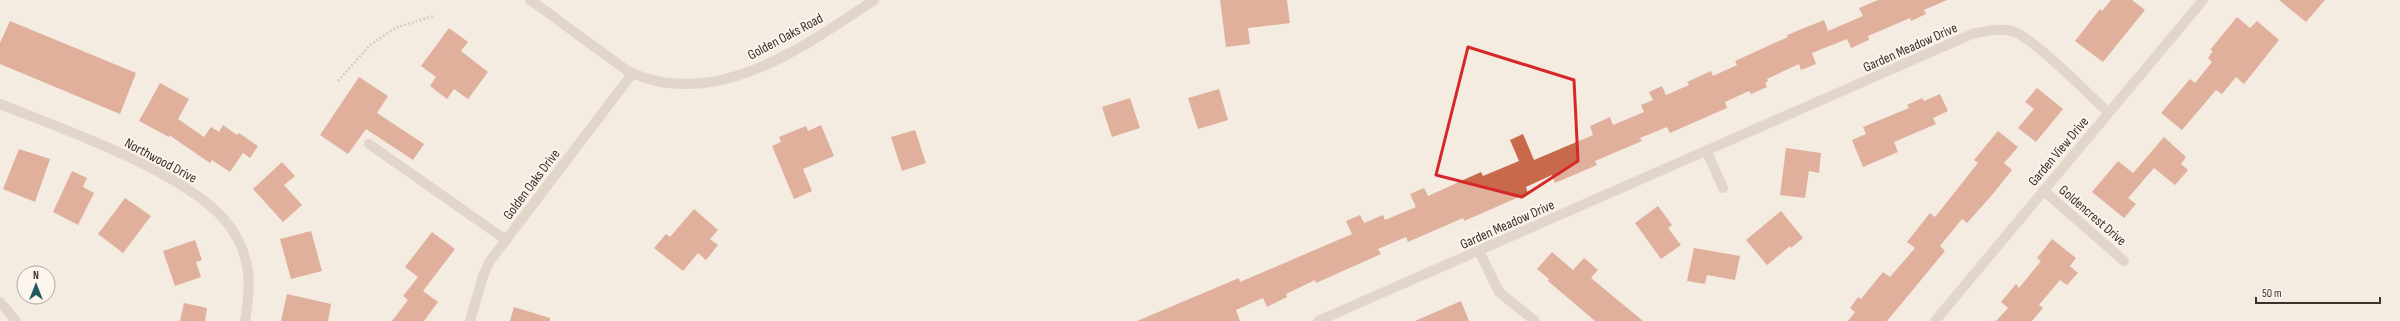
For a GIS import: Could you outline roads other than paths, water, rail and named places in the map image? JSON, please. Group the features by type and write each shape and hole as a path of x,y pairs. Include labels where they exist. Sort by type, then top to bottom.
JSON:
{"street":[{"path":"530,0 632,74"},
{"name":"Golden Oaks Road","path":"632,74 679,85 716,82 763,66 797,48 874,0"},
{"name":"Garden View Drive","path":"1935,321 2203,0"},
{"name":"Garden Meadow Drive","path":"1318,321 1707,152 1972,34 1994,29 2012,32 2026,39 2108,112"},
{"name":"Golden Oaks Drive","path":"470,321 482,276 490,261 632,74"},
{"name":"Northwood Drive","path":"0,104 157,171 186,187 220,214 231,228 247,262 250,282 245,321"},
{"path":"369,144 506,240"},
{"path":"1707,152 1723,188"},
{"name":"Goldencrest Drive","path":"2043,190 2124,261"},
{"path":"1479,251 1499,292 1535,321"},
{"path":"0,302 16,321"}]}
